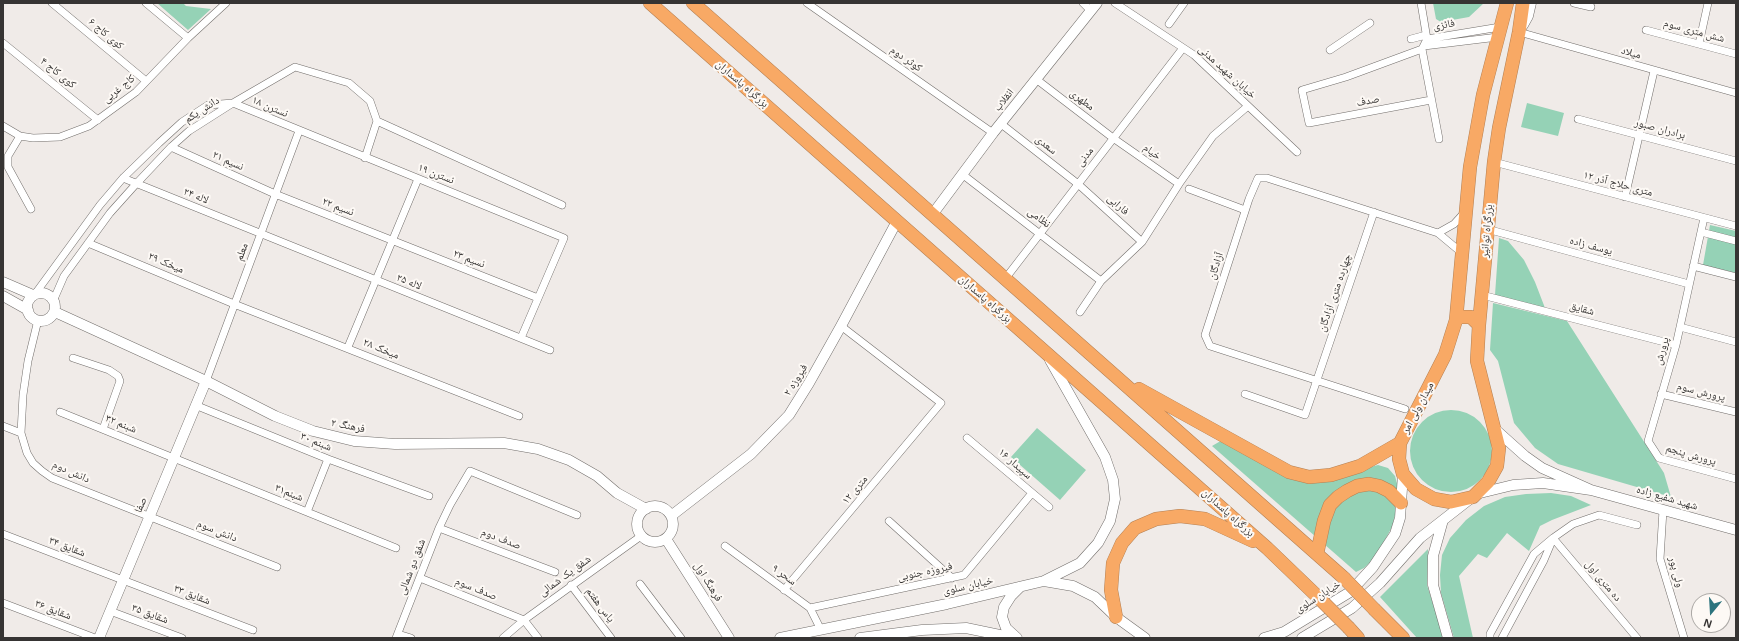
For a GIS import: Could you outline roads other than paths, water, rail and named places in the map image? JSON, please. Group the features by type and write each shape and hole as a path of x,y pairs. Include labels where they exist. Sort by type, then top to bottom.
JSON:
{"highway":[{"name":"بزرگراه پاسداران","path":"650,3 1267,548 1354,633"},
{"path":"693,3 1344,578 1403,638"},
{"name":"بزرگراه توانیر","path":"1445,355 1456,320 1470,168 1483,95 1507,3"},
{"name":"بزرگراه توانیر","path":"1496,430 1477,361 1479,325 1494,162 1499,128 1519,32 1523,3"},
{"path":"1456,320 1460,317 1471,317 1479,325"},
{"name":"میدان ولى امر","path":"1445,355 1400,443 1399,459 1404,474 1416,489 1434,499 1451,502 1474,495"},
{"path":"1118,378 1289,472 1309,477 1331,475 1360,466 1400,443"},
{"path":"1474,495 1488,482 1497,466 1499,448 1496,430"},
{"path":"1316,554 1324,521 1330,505 1347,491 1357,486 1369,484 1379,486 1389,491 1401,502"},
{"path":"1116,617 1111,590 1113,563 1122,543 1135,528 1156,519 1180,516 1206,519 1267,548"}],"main road":[{"name":"بزرگراه توانیر","path":"1499,3 1499,32"},
{"name":"بزرگراه توانیر","path":"1519,32 1528,16 1531,3"},
{"name":"انقلاب","path":"932,215 1000,123 1094,7"},
{"name":"فیروزه ٢","path":"671,516 751,454 788,415 841,326 897,221"},
{"path":"3,282 34,295 44,293 54,299 56,308 53,316 46,320 38,320 31,317 28,310 28,302 34,295"},
{"path":"3,296 28,310"},
{"name":"فرهنگ ۲","path":"54,312 206,381 281,418 313,431 354,441 396,444 504,443 538,449 569,460 597,476 617,493 646,509"},
{"path":"1044,581 1080,563 1098,543 1110,521 1115,499 1113,480 1105,457 1046,352"},
{"name":"صفا","path":"98,638 206,381"},
{"path":"1496,430 1525,456 1542,468 1591,490"},
{"name":"خیابان سلوی","path":"1264,638 1284,632 1350,592 1373,567 1395,534 1400,518 1404,474"},
{"path":"1302,638 1352,608 1380,583 1420,538 1474,495 1513,485 1543,483 1591,490"},
{"name":"شهید شفیع زاده","path":"1591,490 1736,530"},
{"path":"651,507 662,507 671,516 673,524 672,530 666,539 650,542 641,536 637,524 638,518 646,509 651,507"},
{"path":"1443,520 1433,556 1433,585 1448,638"},
{"name":"فرهنگ اول","path":"666,539 729,638"},
{"name":"خیابان سلوی","path":"780,638 947,604 1044,581 1073,586 1095,597 1116,617 1145,638"},
{"path":"1016,638 1006,628 1002,617 1004,607 1011,596 1022,586"},
{"path":"860,638 922,630 966,628 1016,638"}],"street":[{"name":"کوی کاج ۶","path":"52,3 146,81"},
{"path":"146,3 188,38"},
{"name":"کاج غربی","path":"3,126 20,136 33,138 60,137 90,126 136,92 188,38 226,3"},
{"name":"کوثر دوم","path":"806,3 993,133"},
{"path":"1083,3 1094,7"},
{"name":"خیابان شهید مدنی","path":"1115,3 1194,55 1297,152"},
{"path":"1169,24 1184,3"},
{"name":"فائزی","path":"1421,3 1425,42 1499,32"},
{"path":"1574,3 1591,7"},
{"path":"1699,44 1708,3"},
{"path":"1330,50 1370,23"},
{"name":"شش متری سوم","path":"1646,30 1736,54"},
{"name":"میلاد","path":"1519,32 1736,93"},
{"path":"1411,39 1425,42 1431,100 1438,140"},
{"name":"کوی کاج ۴","path":"3,42 98,120"},
{"name":"صدف","path":"1425,42 1346,77 1302,90 1309,123 1431,100"},
{"name":"مدنی","path":"1006,279 1183,48"},
{"path":"233,103 295,67 349,83 370,101 377,121 365,158"},
{"path":"1625,197 1654,71"},
{"name":"مطهری","path":"1036,79 1113,138"},
{"name":"نسترن ۱۸","path":"233,103 299,131"},
{"name":"دانش یکم","path":"54,299 64,276 88,243 136,184 171,147 189,132 233,103"},
{"name":"دانش یکم","path":"34,295 100,205 123,178 159,143 189,118 208,105 233,103"},
{"path":"1080,312 1101,281 1142,242 1179,184 1213,136 1248,106"},
{"name":"برادران صبور","path":"1578,119 1736,161"},
{"path":"377,121 562,205"},
{"name":"سعدی","path":"1000,123 1078,184"},
{"name":"نسترن ۱۹","path":"299,131 564,238 538,298"},
{"name":"معلم","path":"206,381 299,131"},
{"path":"20,136 8,156 8,166 31,209"},
{"name":"خیام","path":"1113,138 1179,184"},
{"name":"نسیم ۲۱","path":"171,147 275,194"},
{"name":"۱۲ متری حلاج آذر","path":"1494,162 1704,218 1735,223"},
{"name":"نظامی","path":"962,174 1041,233 1101,281"},
{"name":"لاله ۲۴","path":"123,178 261,234"},
{"name":"آزادگان","path":"1405,410 1210,346 1205,335 1246,210 1258,178 1267,178 1438,233 1462,253"},
{"path":"348,347 418,179"},
{"name":"فارابی","path":"1078,184 1142,242"},
{"path":"1189,189 1246,210"},
{"name":"نسیم ۲۲","path":"275,194 393,241"},
{"name":"چهارده متری آزادگان","path":"1245,394 1305,416 1374,212"},
{"path":"1438,233 1454,224 1466,212"},
{"name":"پرورش","path":"1648,441 1676,345 1704,218"},
{"name":"یوسف زاده","path":"1487,229 1689,284"},
{"path":"1701,232 1736,241"},
{"name":"لاله ۲۵","path":"261,234 550,350"},
{"name":"نسیم ۲۳","path":"393,241 538,298"},
{"name":"میخک ۲۹","path":"88,243 234,304"},
{"path":"1693,266 1736,277"},
{"name":"شقایق","path":"1482,295 1676,345"},
{"path":"521,338 538,298"},
{"name":"میخک ۲۸","path":"234,304 348,347 519,416"},
{"name":"دانش دوم","path":"38,320 28,361 23,395 21,433 27,453 42,472 52,478 149,516"},
{"name":"۱۲ متری","path":"784,590 941,403 841,326"},
{"path":"1680,327 1736,342"},
{"path":"73,358 109,370 118,376 120,381 103,429"},
{"name":"پرورش سوم","path":"1661,394 1736,412"},
{"name":"شبنم ۳۰","path":"196,405 328,459 429,496"},
{"name":"شبنم ۳۲","path":"60,412 174,458"},
{"path":"3,426 21,433"},
{"name":"سپیدار ۱۶","path":"967,438 1049,506"},
{"name":"پرورش پنجم","path":"1648,441 1658,458 1736,479"},
{"name":"شبنم۳۱","path":"174,458 396,548"},
{"path":"307,512 328,459"},
{"name":"شفق دو شمالی","path":"397,636 439,528 450,505 470,471 576,515"},
{"name":"فیروزه جنوبی","path":"810,608 964,575 1032,493"},
{"name":"ولی پور","path":"1663,510 1660,559 1684,638"},
{"path":"1490,638 1490,634 1534,554 1553,538 1574,524 1598,515 1637,525"},
{"name":"دانش سوم","path":"149,516 277,566"},
{"path":"889,520 952,578"},
{"name":"صدف دوم","path":"439,528 556,572"},
{"name":"شقایق ۳۴","path":"3,534 123,580"},
{"name":"شفق یک شمالی","path":"503,638 524,620 641,536"},
{"path":"1502,638 1544,560 1553,538"},
{"name":"ده متری اول","path":"1553,538 1637,638"},
{"name":"سحر ۹","path":"725,546 810,608 821,630"},
{"name":"صدف سوم","path":"420,578 524,620"},
{"name":"شقایق ۳۳","path":"123,580 253,630"},
{"path":"640,584 680,638"},
{"name":"یاس هفتم","path":"572,585 611,638"},
{"name":"شقایق ۳۶","path":"3,603 95,638"},
{"name":"شقایق ۳۵","path":"110,611 182,638"},
{"path":"524,620 538,638"},
{"path":"397,636 411,638"}]}
